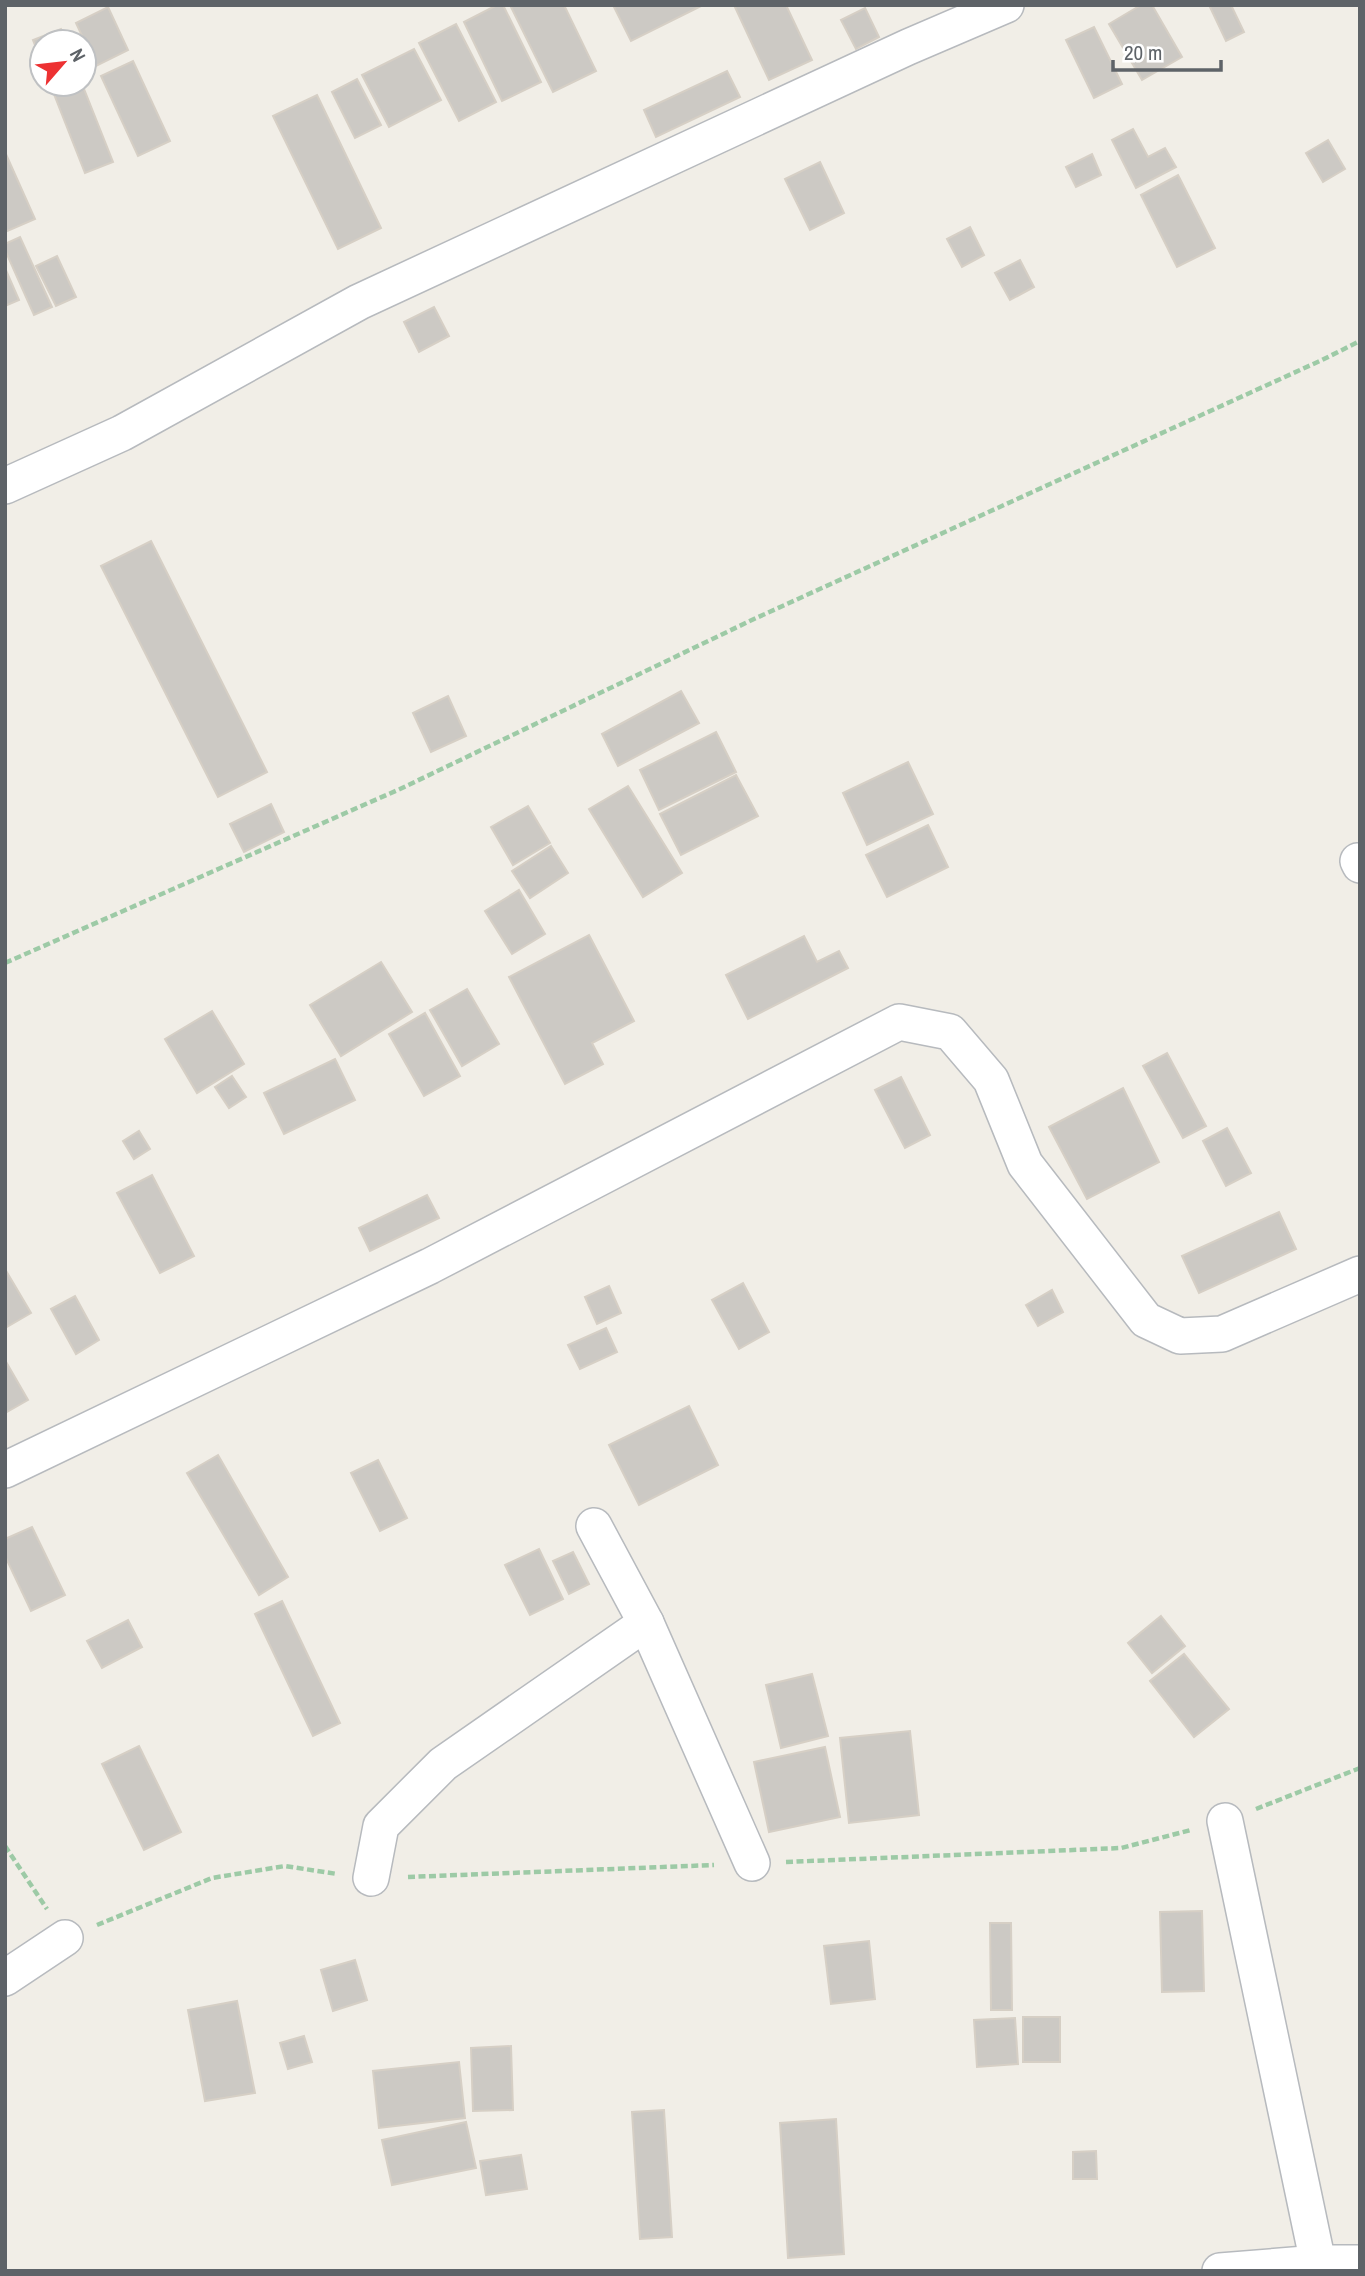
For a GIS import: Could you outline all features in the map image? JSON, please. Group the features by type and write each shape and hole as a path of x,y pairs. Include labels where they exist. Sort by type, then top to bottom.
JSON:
{"street":[{"path":"5,486 122,433 359,302 896,53 1006,5"},
{"path":"5,1470 430,1266 900,1021 950,1032 991,1080 1025,1164 1146,1320 1180,1336 1222,1334 1360,1275"},
{"path":"594,1526 646,1623 752,1863"},
{"path":"371,1878 382,1826 443,1764 646,1623"},
{"path":"1225,1821 1318,2263"},
{"path":"5,1978 65,1938"},
{"path":"1220,2271 1318,2263 1360,2263"}],"path":[{"path":"5,963 400,789 754,619 1360,341"},
{"path":"5,1846 65,1938 212,1878 285,1866 371,1878 1121,1848 1225,1821 1360,1768"}],"building":[{"path":"497,5 503,5 541,82 502,101 464,22"},
{"path":"510,5 564,5 596,71 553,92"},
{"path":"613,5 703,5 631,41"},
{"path":"734,5 786,5 812,60 769,80"},
{"path":"1141,5 1152,5 1182,57 1142,80 1109,24"},
{"path":"1209,5 1231,5 1244,32 1226,41"},
{"path":"108,7 128,50 98,65 98,28 78,28 76,23"},
{"path":"865,8 879,37 856,49 841,20"},
{"path":"456,24 496,102 459,121 419,43"},
{"path":"1094,27 1122,84 1094,98 1066,40"},
{"path":"414,49 441,100 389,127 362,75"},
{"path":"133,61 170,141 138,156 101,76"},
{"path":"727,71 740,97 656,137 644,110"},
{"path":"357,79 381,125 355,138 332,92"},
{"path":"317,95 381,228 338,249 273,116"},
{"path":"56,98 88,98 113,162 85,173"},
{"path":"1133,129 1148,157 1165,148 1176,167 1136,188 1112,140"},
{"path":"1328,140 1345,169 1323,182 1306,153"},
{"path":"5,152 35,219 5,232"},
{"path":"1092,154 1101,175 1076,187 1066,167"},
{"path":"820,162 844,213 810,230 785,179"},
{"path":"1178,175 1215,248 1177,267 1141,195"},
{"path":"970,227 984,255 962,267 947,239"},
{"path":"20,237 52,307 34,315 5,250 5,244"},
{"path":"57,256 76,297 56,306 36,266"},
{"path":"1020,260 1034,287 1010,300 995,273"},
{"path":"5,268 19,300 5,306"},
{"path":"434,307 449,336 419,352 404,322"},
{"path":"151,541 267,772 218,797 101,566"},
{"path":"681,691 699,723 618,766 602,734"},
{"path":"448,696 466,736 431,752 413,713"},
{"path":"716,732 736,772 659,810 640,770"},
{"path":"908,762 933,814 867,845 843,793"},
{"path":"736,775 758,816 681,855 660,814"},
{"path":"628,786 682,873 643,897 589,809"},
{"path":"271,804 284,832 244,852 230,824"},
{"path":"528,806 550,843 513,865 491,827"},
{"path":"928,825 948,867 887,897 866,855"},
{"path":"551,846 568,873 530,898 512,871"},
{"path":"519,890 545,934 512,954 485,911"},
{"path":"589,935 634,1021 592,1043 603,1064 565,1084 509,977"},
{"path":"804,936 817,962 839,951 848,968 748,1019 726,975"},
{"path":"381,962 412,1012 341,1056 310,1005"},
{"path":"467,989 499,1044 462,1066 430,1010"},
{"path":"212,1011 244,1064 197,1093 165,1039"},
{"path":"425,1013 460,1076 424,1096 389,1034"},
{"path":"1167,1053 1206,1126 1183,1138 1143,1066"},
{"path":"335,1059 355,1100 284,1134 264,1093"},
{"path":"232,1076 246,1097 229,1108 215,1087"},
{"path":"901,1077 930,1135 905,1148 875,1090"},
{"path":"1123,1088 1159,1162 1087,1199 1049,1127"},
{"path":"1227,1128 1251,1173 1226,1186 1203,1141"},
{"path":"139,1131 150,1149 134,1159 123,1141"},
{"path":"152,1175 194,1256 160,1273 117,1193"},
{"path":"427,1195 439,1218 370,1251 359,1228"},
{"path":"1279,1212 1296,1249 1199,1293 1182,1256"},
{"path":"5,1269 31,1313 5,1328"},
{"path":"743,1283 769,1332 739,1349 712,1300"},
{"path":"609,1286 621,1313 597,1324 585,1297"},
{"path":"1052,1290 1063,1312 1038,1326 1026,1305"},
{"path":"75,1296 99,1340 76,1354 51,1309"},
{"path":"606,1328 617,1352 580,1369 568,1345"},
{"path":"5,1360 28,1400 5,1413"},
{"path":"689,1406 718,1465 639,1505 609,1445"},
{"path":"218,1455 288,1577 259,1595 187,1473"},
{"path":"378,1460 407,1518 380,1531 351,1473"},
{"path":"32,1527 65,1595 31,1611 5,1556 5,1539"},
{"path":"539,1549 563,1599 530,1615 505,1565"},
{"path":"573,1552 589,1584 569,1594 553,1561"},
{"path":"282,1601 340,1723 313,1736 255,1614"},
{"path":"1161,1616 1185,1646 1152,1673 1128,1643"},
{"path":"128,1620 142,1647 102,1668 87,1641"},
{"path":"1184,1654 1229,1709 1194,1737 1150,1681"},
{"path":"812,1674 828,1736 781,1748 766,1685"},
{"path":"910,1731 919,1815 849,1823 840,1738"},
{"path":"139,1746 181,1832 144,1850 102,1764"},
{"path":"825,1747 840,1817 769,1832 754,1762"},
{"path":"1202,1911 1204,1991 1162,1992 1160,1912"},
{"path":"990,1923 1011,1923 1012,2010 991,2010"},
{"path":"869,1941 875,1999 831,2004 824,1946"},
{"path":"355,1960 367,2000 333,2011 321,1970"},
{"path":"237,2001 255,2093 205,2101 188,2010"},
{"path":"1023,2017 1060,2017 1060,2062 1023,2062"},
{"path":"1015,2018 1018,2064 977,2067 974,2020"},
{"path":"304,2036 312,2062 288,2069 280,2043"},
{"path":"511,2046 513,2110 473,2111 471,2048"},
{"path":"459,2062 465,2118 379,2128 373,2071"},
{"path":"664,2110 672,2237 640,2239 632,2112"},
{"path":"836,2119 844,2254 788,2258 780,2123"},
{"path":"466,2122 476,2168 392,2185 382,2140"},
{"path":"1096,2151 1097,2179 1073,2179 1073,2152"},
{"path":"521,2155 527,2189 486,2195 480,2161"}]}
